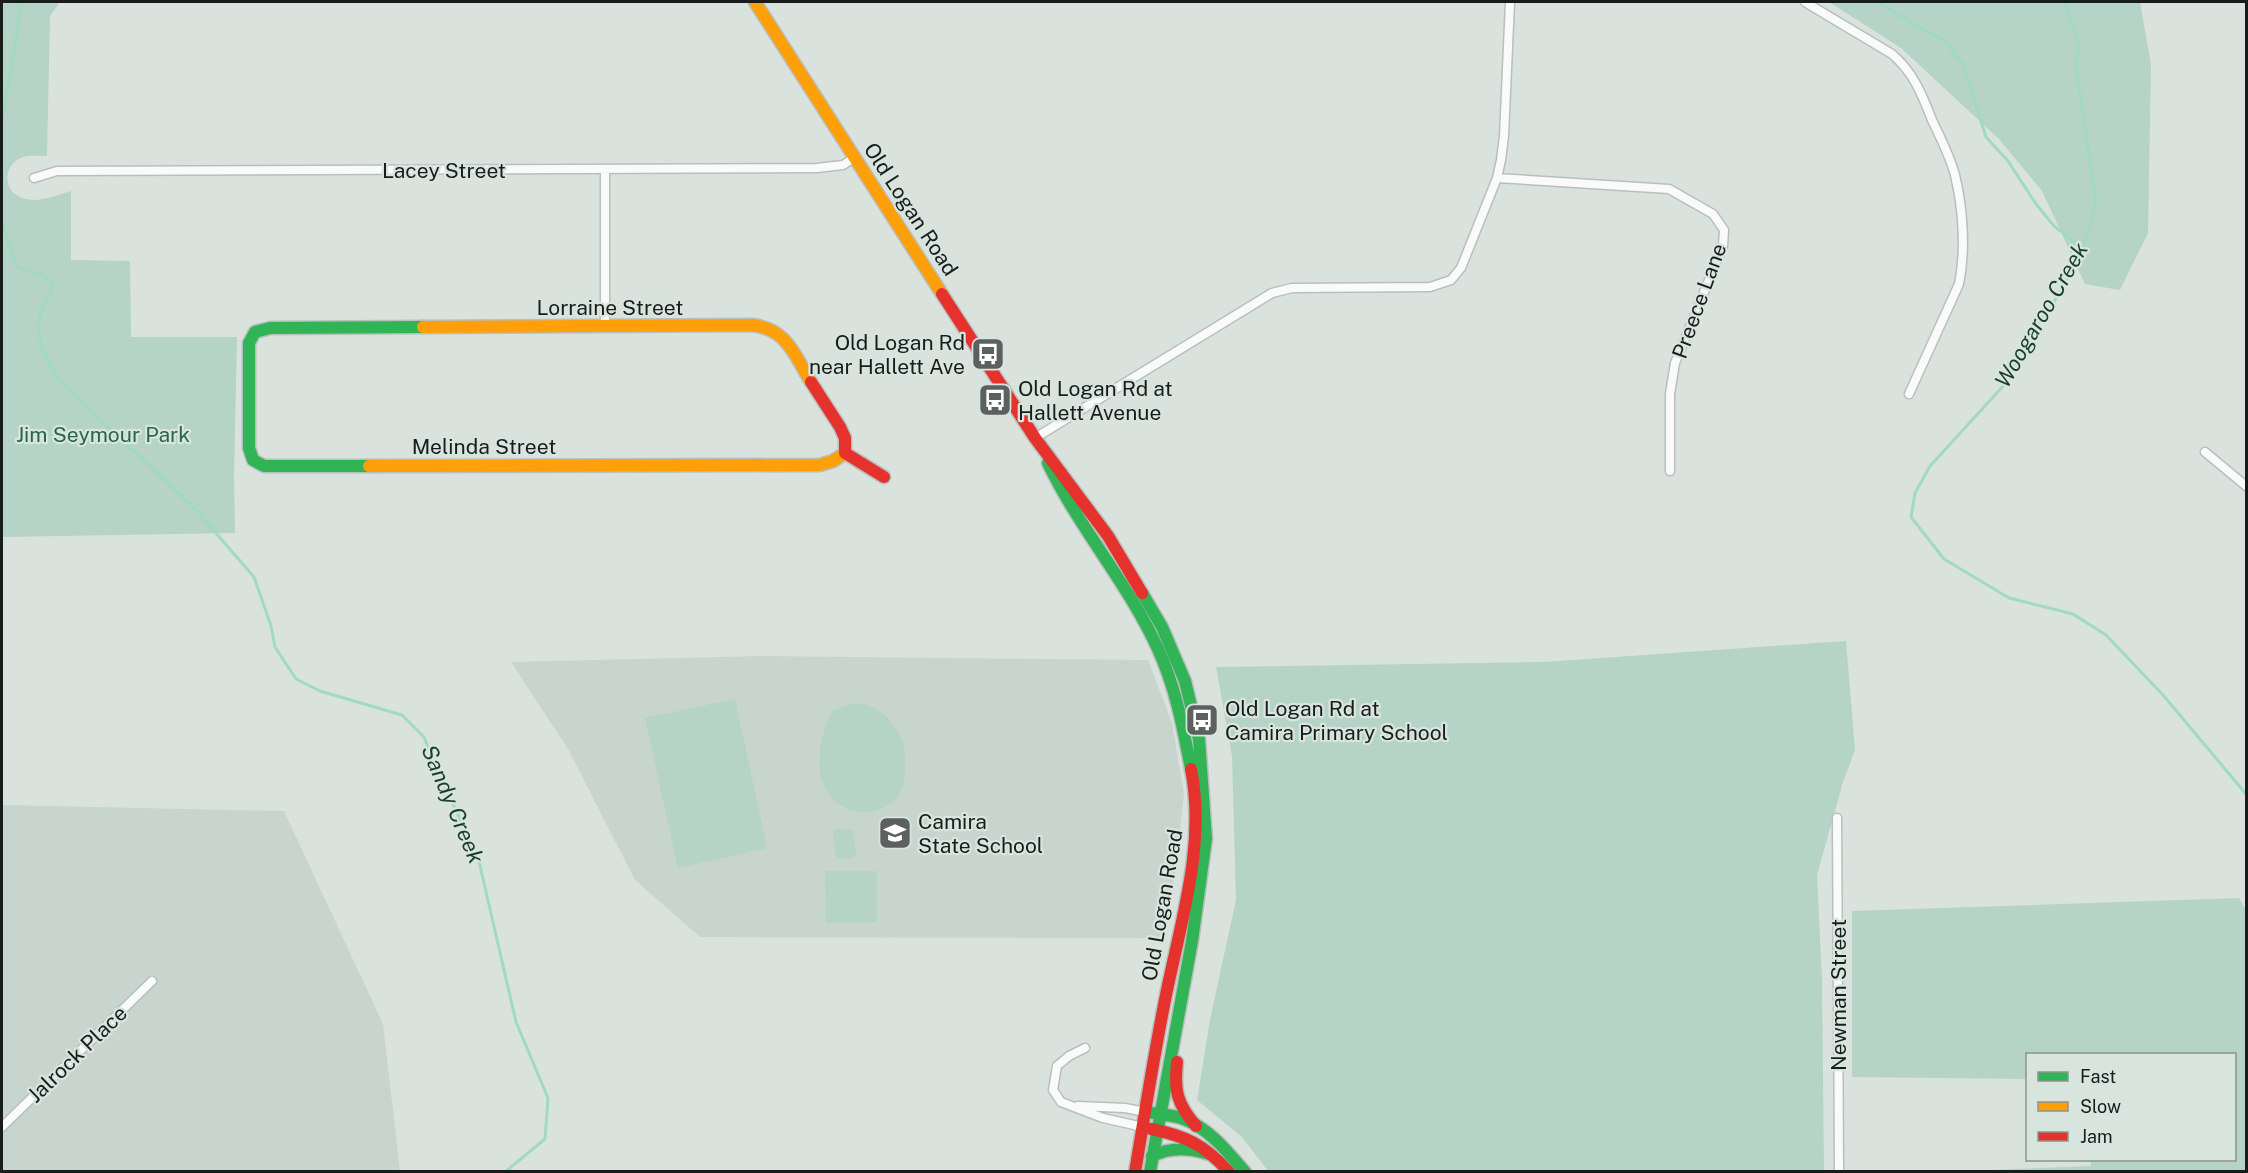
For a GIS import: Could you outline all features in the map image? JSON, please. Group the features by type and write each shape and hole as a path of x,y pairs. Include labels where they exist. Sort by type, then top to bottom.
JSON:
{"main road":[{"name":"Old Logan Road","path":"755,2 1035,438 1103,529 1146,599 1179,663 1195,713 1204,790 1206,839 1196,914 1150,1172"},
{"name":"Lorraine Street","path":"255,332 270,328 752,325 768,327 783,337 840,427 845,438 845,453"},
{"name":"Melinda Street","path":"255,332 249,343 249,448 253,460 264,466 820,465 834,461 845,453"},
{"name":"Old Logan Road","path":"1035,438 1060,488 1121,581 1158,648 1175,690 1195,790 1197,821 1192,866 1158,1035 1135,1172"},
{"path":"845,453 884,477"},
{"name":"Old Logan Road","path":"1180,1007 1180,1044 1175,1076 1177,1098 1183,1111 1196,1126"},
{"path":"1145,1112 1180,1118 1196,1126 1216,1139 1245,1172"},
{"path":"1143,1127 1198,1142 1229,1172"},
{"path":"1152,1156 1179,1148 1199,1151 1216,1157"}],"street":[{"path":"1035,438 1272,293 1292,288 1430,287 1451,280 1461,268 1497,178 1504,136 1510,2"},
{"path":"1805,2 1892,54 1905,65 1918,84 1954,174 1960,209 1963,267 1959,284 1909,394"},
{"name":"Lacey Street","path":"34,178 57,171 817,168 843,165 854,158"},
{"path":"605,170 605,327"},
{"name":"Preece Lane","path":"1497,178 1669,189 1713,214 1724,230 1723,246 1675,363 1670,394 1670,471"},
{"path":"2205,452 2247,486"},
{"name":"Newman Street","path":"1837,818 1839,1172"},
{"name":"Jalrock Place","path":"2,1127 152,981"},
{"path":"1085,1048 1068,1056 1057,1066 1053,1090 1061,1102 1103,1118 1143,1127"},
{"path":"1072,1106 1102,1106 1145,1112"}],"shaded area":[{"name":"Camira State School","path":"761,656 1148,660 1172,723 1184,794 1175,873 1164,938 700,937 635,880 568,749 511,662"},
{"path":"2,805 284,811 383,1024 400,1171 2,1172"}],"green space":[{"name":"Jim Seymour Park","path":"2,2 60,2 50,16 47,156 26,156 16,161 10,167 8,174 10,188 23,198 34,200 71,191 71,260 130,261 131,337 237,337 235,533 2,537"},
{"path":"1829,2 2140,2 2151,65 2148,233 2120,290 2085,284 2042,191 1999,139 1901,48"},
{"path":"1846,641 1855,750 1843,782 1817,875 1822,980 1824,1171 1268,1171 1242,1137 1197,1100 1210,1020 1236,900 1232,756 1216,667 1544,662"},
{"path":"735,699 767,848 678,868 645,718"},
{"path":"854,703 869,706 887,717 900,735 905,752 903,787 887,806 866,812 844,807 835,800 827,791 820,772 822,740 832,711"},
{"path":"850,829 853,831 856,854 854,858 839,859 836,857 833,833 835,830"},
{"path":"825,871 877,871 877,922 826,923"},
{"path":"2239,898 2246,910 2246,1171 1965,1171 2091,1166 2091,1161 2236,1161 2236,1053 2026,1053 2026,1079 1852,1077 1852,911"}],"waterway":[{"name":"Sandy Creek","path":"2,123 22,2"},
{"path":"1879,2 1943,40 1963,64 1986,137 2008,161 2036,204 2054,226 2080,246"},
{"name":"Woogaroo Creek","path":"2065,2 2079,43 2076,67 2096,202 2083,250 2054,302 2026,339 2006,383 1930,466 1915,493 1911,517 1944,559 2009,598 2073,614 2106,635 2163,695 2246,794"},
{"name":"Sandy Creek","path":"2,221 15,265 45,277 53,283 40,315 39,333 44,351 56,377 196,510 254,577 271,626 275,647 296,679 320,691 402,715 424,737 435,766 478,857 516,1022 548,1098 545,1139 505,1172"}],"traffic: fast":[{"path":"369,466 264,466 253,460 249,448 249,343 255,332 270,328 423,327"},
{"path":"1048,463 1074,510 1133,601 1158,649 1174,693 1191,769"},
{"path":"1142,593 1162,627 1185,681 1199,739 1206,839 1192,941 1150,1172"},
{"path":"1153,1113 1181,1118 1200,1127 1216,1140 1245,1172"},
{"path":"1152,1156 1180,1149 1209,1154"}],"traffic: slow":[{"path":"755,2 942,294"},
{"path":"423,327 752,325 764,327 782,337 811,382"},
{"path":"369,466 820,465 833,461 845,453"}],"traffic: jam":[{"path":"942,294 1035,438 1108,536 1142,593"},
{"path":"811,382 840,427 845,438 845,453 884,477"},
{"path":"1135,1172 1194,854 1195,797 1191,769"},
{"path":"1177,1062 1178,1097 1196,1126"},
{"path":"1151,1129 1194,1143 1212,1155 1229,1172"}],"place":[{"name":"Old Logan Rd near Hallett Ave","path":"988,354"},
{"name":"Old Logan Rd at Hallett Avenue","path":"995,400"},
{"name":"Old Logan Rd at Camira Primary School","path":"1202,720"},
{"name":"Camira State School","path":"895,833"}]}
